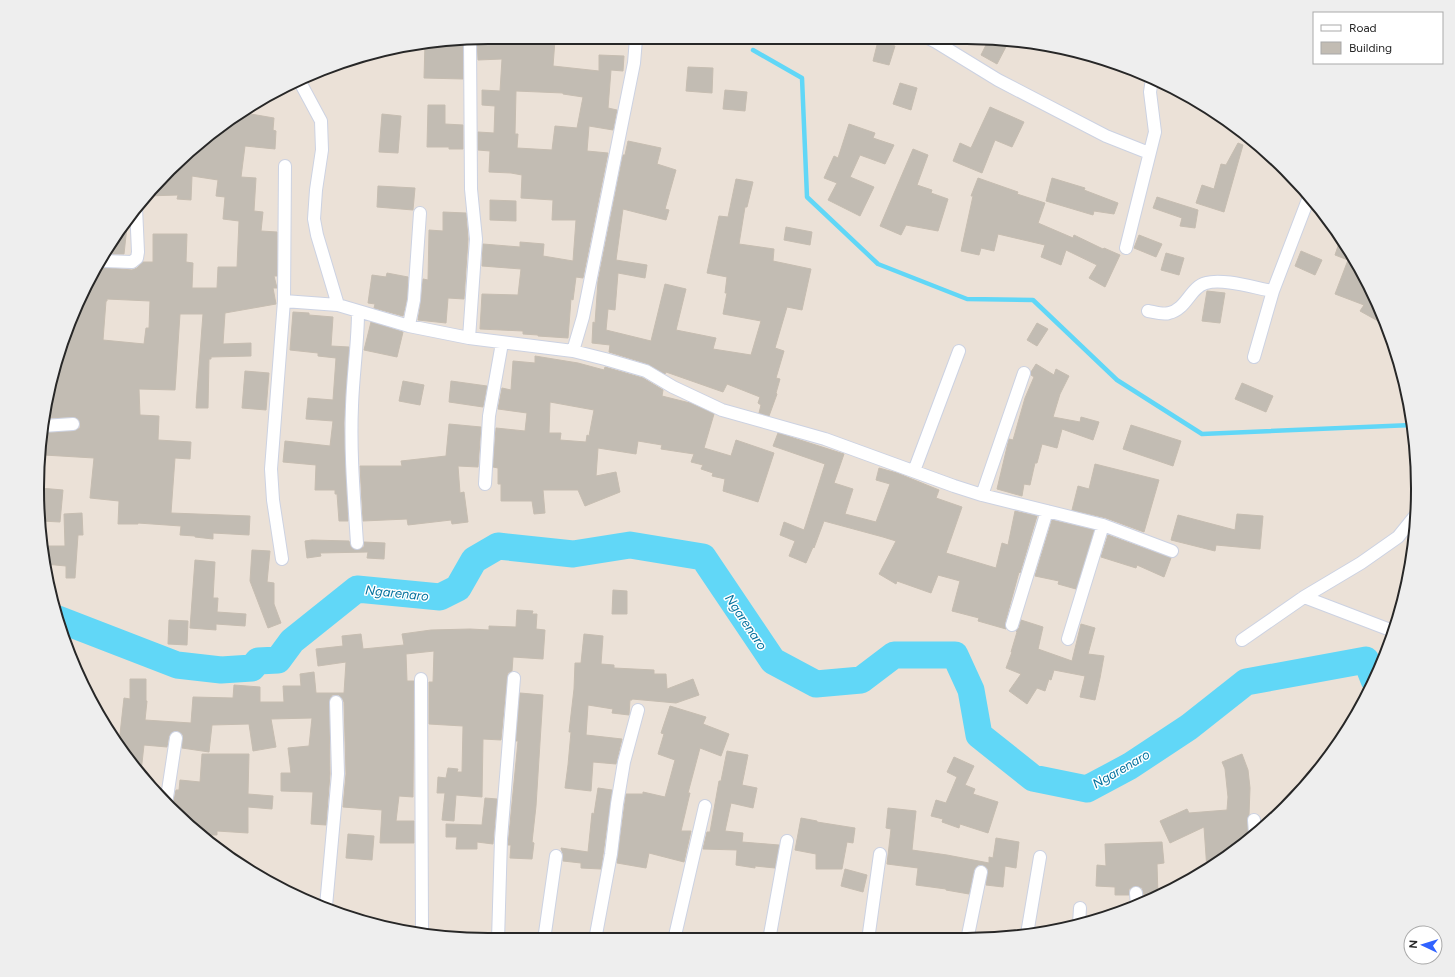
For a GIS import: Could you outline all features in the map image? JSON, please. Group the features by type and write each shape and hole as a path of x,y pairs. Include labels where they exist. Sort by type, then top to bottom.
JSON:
{"street":[{"path":"573,351 597,246 634,63 636,44"},
{"path":"939,44 998,80 1106,136 1149,153"},
{"path":"469,338 476,239 471,189 470,45"},
{"path":"302,85 321,121 322,150 316,190 314,219 317,235 338,305"},
{"path":"1126,248 1155,132 1150,92 1151,85"},
{"path":"282,559 273,500 271,469 284,302 285,166"},
{"path":"1254,357 1273,291 1307,203"},
{"path":"409,325 414,300 420,213"},
{"path":"107,261 132,262 137,258 136,217"},
{"path":"1148,311 1168,314 1176,311 1184,304 1198,286 1212,282 1240,284 1273,291"},
{"path":"284,302 338,305 358,312 409,325 469,338 573,351 646,371 673,387 722,410 825,439 982,495 1103,525 1172,551"},
{"path":"357,543 351,456 352,404 358,341 358,312"},
{"path":"485,484 489,416 502,343"},
{"path":"914,471 959,351"},
{"path":"982,495 1024,373"},
{"path":"49,426 73,424"},
{"path":"1012,625 1047,511"},
{"path":"1242,640 1304,597 1361,563 1398,537 1410,523"},
{"path":"1068,639 1103,525"},
{"path":"1304,597 1388,628"},
{"path":"498,933 501,839 514,678"},
{"path":"421,679 422,928"},
{"path":"326,902 338,774 336,702"},
{"path":"596,933 611,854 620,783 638,710"},
{"path":"167,796 176,738"},
{"path":"676,933 705,806"},
{"path":"1254,820 1255,827"},
{"path":"770,933 787,841"},
{"path":"869,933 880,854"},
{"path":"545,933 556,856"},
{"path":"1028,928 1040,857"},
{"path":"968,933 981,872"},
{"path":"1136,893 1136,899"},
{"path":"1079,919 1080,908"}],"building":[{"path":"477,44 488,44 555,44 553,66 599,71 599,55 624,56 623,71 611,70 608,108 617,110 613,130 589,126 587,151 608,153 583,278 576,277 573,300 571,299 568,338 523,334 523,331 480,329 482,294 518,295 521,269 482,266 483,244 520,247 520,242 544,244 543,256 573,261 576,220 552,220 553,200 521,198 522,175 489,172 490,151 478,150 478,132 494,133 495,106 482,105 482,90 500,91 502,59 478,60","holes":["516,91 563,94 583,97 577,128 555,126 552,150 517,148 518,134 515,134"]},
{"path":"877,44 888,44 895,46 889,65 873,61"},
{"path":"463,45 463,79 424,78 425,49"},
{"path":"986,45 1006,46 997,64 981,55"},
{"path":"688,67 713,68 712,93 686,91"},
{"path":"900,83 917,88 911,110 893,104"},
{"path":"725,90 747,92 745,111 723,109"},
{"path":"428,105 445,105 445,124 463,125 463,149 449,149 449,147 427,147"},
{"path":"990,107 1024,122 1012,147 995,140 982,173 953,161 960,143 971,148"},
{"path":"250,114 274,118 273,130 276,131 275,149 245,146 241,177 256,178 254,211 263,212 261,231 277,232 277,276 274,276 277,288 273,288 276,304 225,313 223,344 251,343 251,356 211,357 211,359 209,359 208,408 196,408 203,314 180,314 175,390 139,389 140,415 159,416 158,440 191,442 190,459 175,458 171,513 250,516 249,535 213,533 213,539 180,535 181,526 138,523 118,524 119,501 90,498 94,458 45,455 48,433 74,431 80,428 79,420 73,417 50,418 59,373 68,346 78,318 103,267 132,270 137,268 143,262 153,262 153,234 187,234 186,262 193,263 192,288 217,288 218,267 237,267 239,221 223,219 225,197 216,196 218,180 192,176 191,200 177,199 178,195 153,196 195,154 242,119","holes":["107,299 150,301 149,328 146,328 144,344 103,340"]},
{"path":"382,114 401,116 398,153 379,152"},
{"path":"849,124 875,133 873,138 894,145 885,164 860,155 850,177 874,187 860,216 828,200 837,183 824,178 834,156 838,158"},
{"path":"628,141 661,148 657,164 676,170 665,209 669,210 666,220 623,209 616,260 647,265 645,278 618,273 615,310 608,309 606,330 651,341 665,284 686,289 676,330 716,338 713,349 751,355 761,321 723,314 727,293 725,293 727,277 707,273 719,216 728,217 736,179 753,182 747,207 745,207 739,244 774,249 773,261 811,269 802,310 787,307 775,348 784,351 776,378 780,379 777,394 769,416 759,413 761,405 758,403 760,397 727,384 723,392 666,372 665,374 648,364 609,352 610,345 592,343 598,281 623,155 625,155"},
{"path":"1238,143 1243,145 1224,212 1196,203 1202,185 1214,189 1221,164 1226,165"},
{"path":"913,149 928,155 917,185 932,190 931,193 948,199 938,231 906,225 901,235 880,226"},
{"path":"978,178 1018,192 1017,194 1045,203 1038,223 1073,238 1074,235 1103,249 1104,248 1120,255 1105,287 1089,278 1097,265 1066,250 1061,265 1041,257 1045,245 998,234 994,251 981,248 979,255 961,251 973,196 971,196"},
{"path":"1052,178 1085,188 1084,190 1118,203 1114,214 1094,211 1093,215 1046,201"},
{"path":"378,186 415,188 413,210 377,207"},
{"path":"1157,197 1198,210 1195,228 1180,226 1182,218 1153,208"},
{"path":"490,200 516,201 516,221 490,220"},
{"path":"443,212 466,213 468,239 464,299 448,298 446,323 418,320 423,279 428,280 429,230 443,231"},
{"path":"786,227 812,232 810,245 784,240"},
{"path":"126,232 124,254 112,254"},
{"path":"1139,235 1162,244 1156,257 1134,248"},
{"path":"1338,245 1347,260 1335,255"},
{"path":"1301,251 1322,260 1315,275 1295,266"},
{"path":"1166,253 1184,258 1179,275 1161,270"},
{"path":"1348,261 1365,292 1378,321 1360,311 1364,305 1335,294"},
{"path":"387,273 408,277 407,299 403,316 374,308 375,304 368,303 372,275 386,277"},
{"path":"1207,291 1225,293 1220,323 1202,321"},
{"path":"293,312 333,317 331,346 349,347 344,423 348,521 339,521 337,494 335,494 335,490 315,490 316,465 283,462 285,441 330,446 333,421 306,419 308,398 333,400 336,358 318,356 318,353 290,350"},
{"path":"371,322 403,332 397,357 364,350"},
{"path":"1037,323 1048,329 1037,346 1027,340"},
{"path":"535,356 578,363 604,370 605,367 643,378 663,390 662,396 690,403 714,414 704,448 731,456 736,440 774,453 758,502 723,491 725,479 712,476 713,473 701,469 703,465 691,462 694,454 661,449 662,445 638,441 636,454 598,448 596,476 616,472 620,492 585,506 578,490 543,490 545,513 534,514 532,501 501,501 501,484 498,484 498,468 493,467 496,428 525,431 527,413 498,409 502,388 511,390 513,361 535,363","holes":["550,402 594,410 589,436 587,435 586,442 560,440 561,433 549,433"]},
{"path":"1036,364 1054,375 1056,369 1069,376 1060,394 1053,417 1080,422 1081,417 1099,422 1093,440 1062,429 1057,448 1042,444 1037,463 1035,463 1030,485 1024,484 1022,496 997,489 1009,439 1013,440 1025,398 1034,377 1031,375 1031,372"},
{"path":"245,371 269,373 266,410 242,408"},
{"path":"403,381 424,385 420,405 399,401"},
{"path":"451,381 487,386 483,407 449,402"},
{"path":"1242,383 1273,396 1266,412 1235,399"},
{"path":"449,424 481,427 478,467 458,466 460,493 464,492 468,522 452,524 451,520 408,525 407,519 363,521 360,466 402,466 401,461 446,456"},
{"path":"1131,425 1181,441 1173,466 1123,449"},
{"path":"778,433 844,454 834,483 853,489 845,514 876,522 890,484 876,480 879,468 897,473 939,490 936,498 962,507 946,553 996,568 1002,543 1008,545 1015,511 1037,516 1005,623 1006,629 978,621 979,618 952,611 960,581 938,575 931,593 897,581 896,584 879,574 896,541 824,521 814,548 813,547 806,563 789,556 795,541 780,535 784,522 804,530 825,464 773,446"},
{"path":"1095,464 1159,480 1144,532 1106,518 1072,510 1078,486 1089,489"},
{"path":"44,488 63,490 60,522 45,521"},
{"path":"82,513 83,535 78,535 75,578 66,578 66,566 51,565 48,547 65,546 64,514"},
{"path":"1237,514 1263,516 1260,549 1216,545 1215,551 1171,540 1178,515 1235,530"},
{"path":"1052,520 1094,530 1076,589 1058,584 1059,581 1035,576"},
{"path":"1108,535 1171,558 1164,577 1137,565 1136,568 1101,557"},
{"path":"305,541 349,541 351,547 357,550 364,547 364,542 385,543 384,559 367,558 368,552 320,553 321,556 307,558"},
{"path":"252,550 270,551 267,582 274,583 274,604 281,623 268,628 250,581"},
{"path":"195,560 215,562 213,598 218,598 217,612 246,614 245,626 216,624 216,630 190,628"},
{"path":"613,590 627,591 627,614 612,614"},
{"path":"517,610 533,611 532,614 537,614 536,629 545,630 543,659 513,657 512,671 508,673 507,677 501,740 483,739 482,797 456,795 454,821 442,820 445,793 437,793 438,777 446,778 448,768 458,769 457,772 462,772 463,726 429,724 429,682 433,682 434,651 406,654 407,681 414,681 413,797 399,796 396,821 414,821 414,843 380,843 382,810 343,807 346,774 344,702 339,695 332,695 329,702 330,774 326,825 311,824 313,792 281,791 281,773 291,773 288,748 309,746 312,718 271,719 276,747 253,751 249,724 212,725 209,752 182,748 183,735 178,731 174,731 169,736 167,747 144,745 142,766 120,736 124,698 130,699 130,679 146,679 147,701 145,720 191,723 193,697 233,698 234,685 260,687 260,702 284,702 283,686 301,686 300,674 314,672 316,693 344,693 346,662 318,666 316,649 343,646 342,636 361,634 363,649 404,645 402,634 431,630 489,630 489,626 516,627"},
{"path":"169,620 188,621 187,645 168,644"},
{"path":"1021,620 1043,627 1038,649 1072,661 1081,624 1095,628 1088,654 1104,656 1095,700 1080,697 1085,676 1054,670 1045,691 1037,688 1027,704 1009,691 1021,674 1006,668 1012,652 1016,631 1019,628"},
{"path":"584,634 603,636 601,664 614,665 614,668 654,670 654,674 666,674 667,689 693,679 699,695 676,703 632,699 630,700 629,715 612,713 613,709 588,705 586,735 622,739 616,764 593,762 591,791 565,788 571,732 569,732 574,689 575,663 581,663"},
{"path":"520,693 543,695 532,859 510,858 511,845 508,845 518,741 516,741"},
{"path":"670,706 706,717 703,724 729,734 721,756 700,748 688,793 690,793 681,831 691,831 684,862 649,853 646,868 617,863 626,794 643,794 643,792 665,797 675,760 658,754 664,734 661,733"},
{"path":"727,751 748,755 742,785 757,788 753,808 731,803 725,831 743,833 742,842 779,845 775,868 755,866 755,868 736,865 737,850 703,849 707,832 710,832 719,781 721,781"},
{"path":"202,754 249,754 248,794 273,796 272,809 248,807 248,833 217,831 217,835 210,835 174,802 176,790 179,790 180,780 200,782"},
{"path":"1242,754 1248,770 1250,788 1249,815 1247,821 1248,832 1206,862 1204,827 1170,843 1160,821 1187,809 1189,813 1227,810 1228,797 1225,769 1222,762"},
{"path":"954,757 974,766 965,785 975,789 973,794 998,802 988,833 960,824 959,828 942,822 943,819 931,816 936,800 946,803 957,777 947,772"},
{"path":"598,788 612,790 601,869 581,868 581,863 563,861 561,848 588,852 592,813 594,814"},
{"path":"485,798 497,799 493,844 477,842 477,849 456,849 457,837 446,837 446,824 482,825"},
{"path":"888,808 916,811 912,850 989,863 989,857 993,858 996,838 1019,842 1016,868 1005,866 1003,887 986,885 988,869 983,865 978,865 974,870 969,894 916,885 918,868 887,864 891,829 886,828"},
{"path":"801,818 855,828 853,843 847,842 842,869 816,869 816,854 795,850"},
{"path":"348,834 374,836 372,860 346,858"},
{"path":"1162,842 1164,863 1157,864 1158,889 1144,895 1142,888 1136,886 1129,889 1129,895 1115,895 1115,887 1096,886 1097,865 1106,866 1105,844"},
{"path":"845,869 867,875 863,892 841,886"}],"waterway":[{"path":"753,50 802,78 807,197 878,264 967,299 1033,300 1117,380 1202,434 1406,425"},
{"name":"Ngarenaro","path":"65,622 177,665 221,670 252,668 258,661 278,660 292,641 357,589 440,597 458,588 474,560 498,546 573,554 630,545 703,557 773,661 816,684 861,680 894,655 955,655 971,690 979,735 1033,778 1087,789 1130,766 1189,727 1246,682 1366,660 1371,672"}]}
